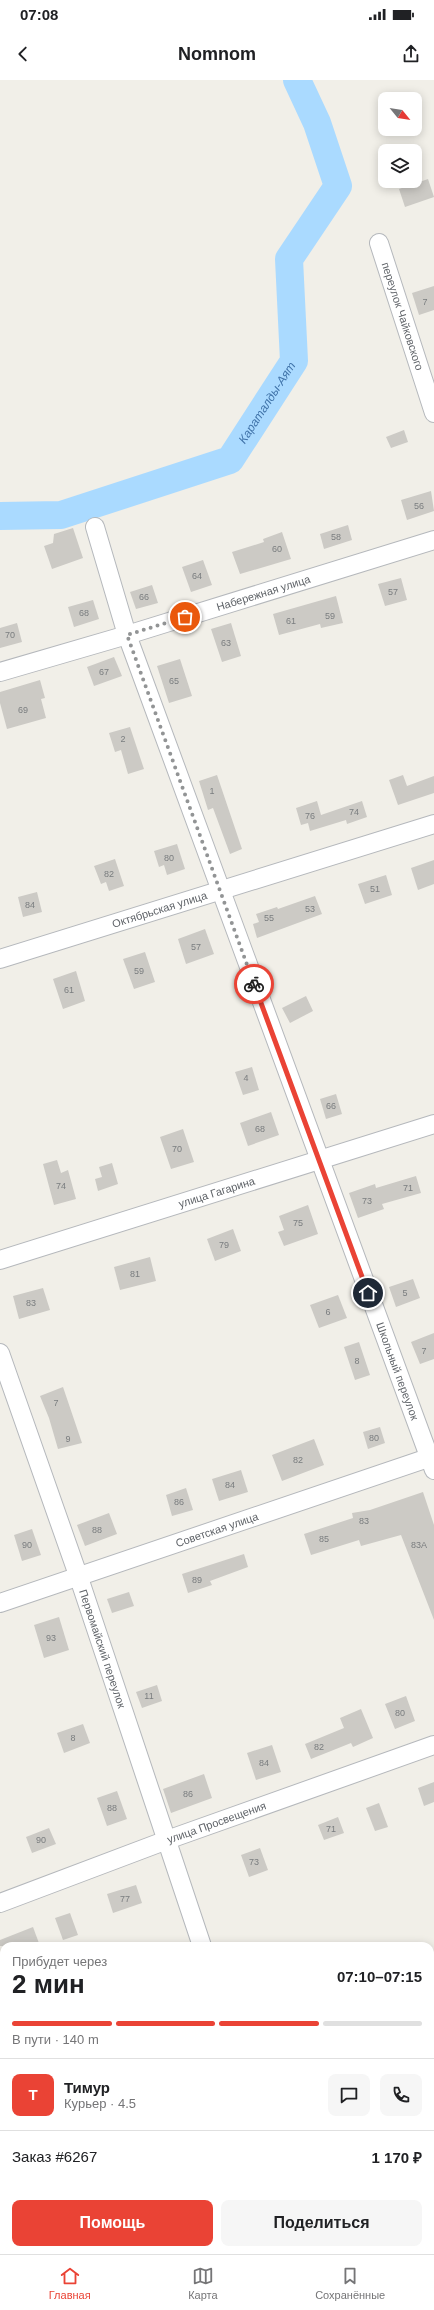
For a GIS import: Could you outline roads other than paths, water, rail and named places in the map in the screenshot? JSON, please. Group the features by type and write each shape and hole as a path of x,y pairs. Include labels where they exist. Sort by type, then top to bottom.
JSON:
{"street":[{"name":"переулок Чайковского","path":"379,243 434,413"},
{"name":"Школьный переулок","path":"95,527 127,635 318,1158 432,1461"},
{"name":"Набережная улица","path":"0,672 127,635 434,540"},
{"name":"Октябрьская улица","path":"0,959 434,824"},
{"name":"улица Гагарина","path":"0,1260 318,1158 434,1124"},
{"name":"Первомайский переулок","path":"0,1353 78,1575 201,1942"},
{"name":"Советская улица","path":"0,1603 78,1575 432,1461"},
{"name":"улица Просвещения","path":"0,1903 167,1840 434,1745"}],"waterway":[{"name":"Караталды-Аят","path":"0,516 61,515 230,460 294,361 289,259 338,186 317,123 297,80"}]}
